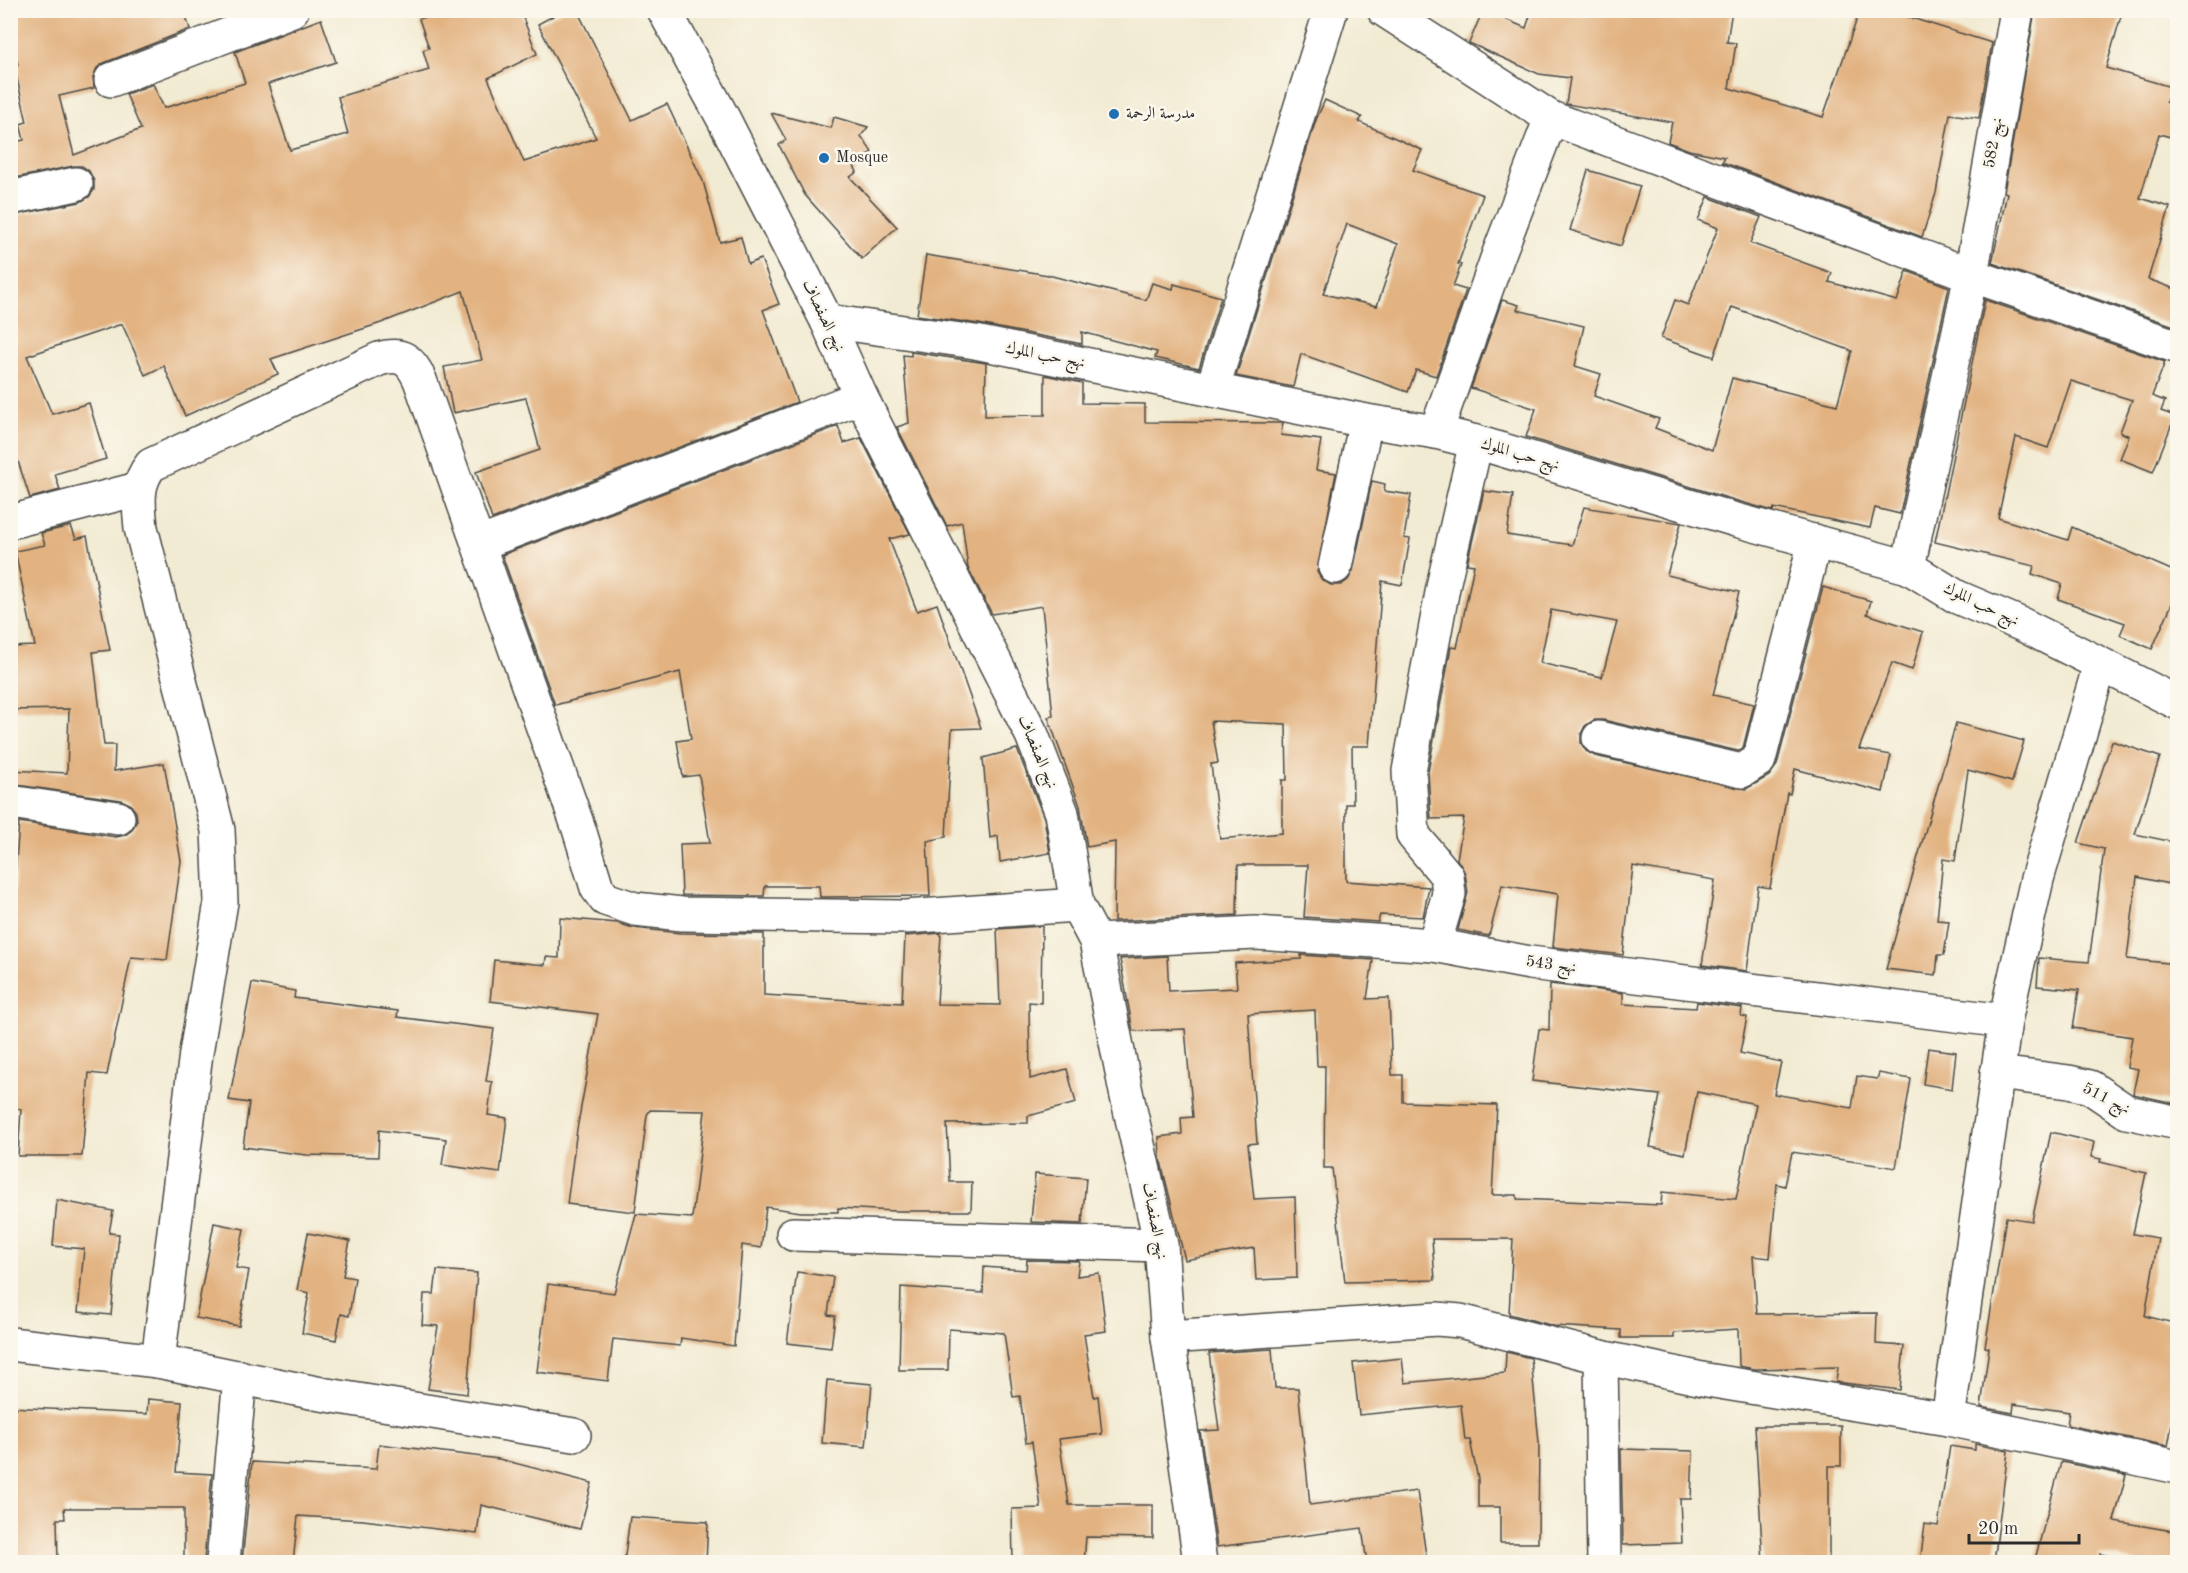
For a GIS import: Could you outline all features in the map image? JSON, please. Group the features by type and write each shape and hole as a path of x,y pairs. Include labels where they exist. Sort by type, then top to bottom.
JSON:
{"street":[{"path":"111,80 292,10"},
{"name":"نهج الصفصاف","path":"664,10 722,116 827,321 861,397 1032,735 1062,813 1077,904 1096,941 1125,1092 1161,1245 1168,1337 1200,1563"},
{"path":"1212,390 1331,10"},
{"path":"1384,10 1551,118 1971,275 2178,347"},
{"name":"نهج 582","path":"1908,567 1971,275 2017,10"},
{"path":"1436,432 1498,256 1551,118"},
{"path":"10,198 76,183"},
{"name":"نهج حب الملوك","path":"827,321 975,342 1366,421 1436,432 1476,442 1908,567 1957,597 2023,625 2178,703"},
{"path":"158,1361 196,1053 222,902 218,830 141,528 138,489 142,477 151,465 379,359 392,355 405,357 413,365 420,380 575,818 588,862 605,899 635,909 682,914 905,917 1077,904"},
{"path":"479,544 861,397"},
{"path":"1335,567 1366,421"},
{"path":"1434,945 1449,894 1447,876 1413,836 1409,771 1444,582 1476,442"},
{"path":"10,522 138,489"},
{"path":"1599,738 1742,771 1759,760 1815,541"},
{"path":"1948,1419 2005,1021 2037,879 2100,665"},
{"path":"10,802 118,818"},
{"name":"نهج 543","path":"1096,941 1256,933 1434,945 1530,963 2005,1021"},
{"name":"نهج 511","path":"1997,1073 2070,1082 2090,1087 2127,1112 2178,1124"},
{"path":"793,1234 1161,1245"},
{"path":"1168,1337 1437,1319 1460,1321 1601,1357 1707,1380 1948,1419 2178,1467"},
{"path":"10,1344 158,1361 321,1394 574,1435"},
{"path":"1601,1357 1604,1563"},
{"path":"223,1563 240,1377"}],"building":[{"path":"10,10 184,10 190,29 104,63 97,68 93,77 94,88 59,96 74,155 141,129 126,94 153,84 164,108 245,83 235,52 321,19 336,62 268,84 290,150 348,134 338,97 429,70 423,50 429,48 419,19 447,10 520,10 537,54 488,78 524,162 596,138 538,24 564,10 577,10 632,120 667,104 703,181 720,242 741,237 748,264 761,259 779,304 763,310 797,402 492,519 476,472 540,450 526,398 453,413 444,367 482,360 463,291 381,323 271,359 278,374 185,416 164,366 145,375 122,324 27,356 52,414 89,403 106,459 55,474 60,490 30,498 10,437 10,289 17,287 10,260 10,216 80,202 89,197 94,190 94,181 89,171 82,166 10,179 10,143 24,140 20,124 27,122 14,66 18,65 10,32"},
{"path":"1483,10 1526,28 1532,10 1732,10 1727,42 1736,43 1729,88 1823,117 1860,10 1886,10 1992,43 1979,118 1950,114 1936,193 1922,237 1722,162 1725,157 1689,150 1668,142 1672,122 1566,104 1570,78 1539,74 1469,43"},
{"path":"2035,10 2103,10 2121,16 2106,68 2171,87 2166,102 2178,105 2178,139 2159,134 2140,198 2170,207 2148,279 2178,290 2177,327 1992,263 2007,193 2004,192"},
{"path":"1325,100 1362,117 1359,122 1422,150 1413,170 1483,195 1458,264 1461,265 1453,286 1466,290 1436,376 1416,370 1408,392 1301,354 1293,387 1236,376 1316,120","holes":["1347,224 1398,244 1377,306 1323,294"]},
{"path":"771,113 831,128 834,117 868,127 861,136 872,152 853,164 857,172 850,177 897,227 862,259 805,195 779,145 786,140"},
{"path":"1588,170 1640,186 1621,246 1570,230"},
{"path":"1708,197 1761,217 1750,243 1832,273 1829,282 1897,301 1907,271 1949,287 1900,514 1875,508 1870,528 1774,508 1773,511 1741,502 1526,437 1536,409 1471,388 1502,300 1519,305 1517,310 1584,326 1575,366 1601,374 1594,396 1659,419 1655,428 1712,450 1732,378 1837,405 1852,351 1732,307 1714,357 1661,338 1675,300 1688,305 1718,228 1698,220"},
{"path":"926,255 1048,275 1146,300 1152,283 1173,289 1174,284 1221,297 1199,368 1155,358 1157,352 1082,332 1082,344 979,324 917,315"},
{"path":"1985,300 2165,362 2152,396 2165,401 2161,411 2175,416 2153,472 2120,459 2129,436 2120,432 2132,400 2071,381 2048,448 2016,437 1998,518 2068,540 2072,527 2178,573 2178,590 2152,649 2120,635 2125,623 2058,599 2062,584 2032,574 2034,566 1935,542"},
{"path":"911,352 986,363 985,416 1045,415 1045,375 1082,383 1082,403 1145,404 1145,422 1283,423 1281,435 1321,440 1316,470 1336,473 1317,572 1322,580 1331,585 1341,585 1348,580 1353,571 1372,481 1385,484 1384,491 1411,495 1404,538 1410,539 1402,585 1382,581 1369,746 1352,746 1353,804 1346,804 1346,881 1429,887 1423,917 1380,915 1378,922 1304,917 1308,865 1238,865 1237,915 1114,921 1115,842 1087,847 1080,806 1048,717 1053,716 1042,606 992,614 968,568 962,522 947,526 897,427 909,423 903,355 911,356","holes":["1211,721 1286,724 1287,780 1282,780 1282,833 1220,839 1211,764 1218,763"]},
{"path":"838,426 844,443 861,438 910,534 889,539 917,611 937,604 981,728 952,729 946,837 927,841 930,896 820,897 819,886 765,886 764,896 682,895 680,844 710,843 699,775 683,777 677,741 691,739 680,672 555,705 502,555"},
{"path":"1484,491 1513,495 1507,535 1572,545 1584,507 1681,523 1667,575 1739,592 1713,695 1754,704 1743,748 1738,751 1603,720 1594,720 1585,726 1581,734 1581,743 1586,751 1595,756 1746,789 1769,776 1777,765 1823,587 1871,601 1867,614 1923,632 1912,670 1892,663 1859,749 1891,755 1883,792 1795,769 1790,794 1787,793 1770,888 1758,886 1747,971 1702,965 1715,880 1633,866 1623,955 1553,947 1558,894 1502,885 1489,936 1458,930 1468,892 1465,873 1457,859 1464,818 1431,819 1428,772 1451,647 1457,648 1474,565 1467,564","holes":["1551,610 1617,622 1602,677 1540,663"]},
{"path":"71,526 76,539 87,536 110,650 93,652 104,745 115,745 114,771 164,763 181,861 167,960 131,957 107,1075 89,1073 82,1156 18,1156 21,1109 10,1108 10,943 19,822 116,837 132,830 137,820 136,812 130,804 121,800 10,784 10,770 67,773 69,709 10,710 10,647 35,646 15,551 45,545 41,533"},
{"path":"1956,723 2024,741 2012,782 1968,770 1955,861 1943,859 1937,920 1949,921 1944,955 1938,955 1936,975 1886,969"},
{"path":"2112,741 2160,757 2135,834 2178,843 2178,886 2137,877 2127,959 2178,964 2178,1104 2133,1094 2138,1069 2127,1067 2132,1037 2073,1028 2079,990 2037,986 2039,958 2089,962 2104,849 2078,843"},
{"path":"1017,749 1044,818 1050,853 1000,862 998,836 990,838 983,758"},
{"path":"560,918 617,923 633,928 680,933 764,934 764,995 902,1003 905,936 941,933 937,1004 1000,1005 997,929 1042,926 1041,1003 1029,1002 1030,1079 1067,1069 1076,1103 1028,1116 1028,1123 947,1124 950,1182 972,1182 971,1211 838,1208 838,1212 801,1212 766,1207 761,1248 742,1245 734,1346 681,1338 680,1346 613,1339 608,1381 537,1372 548,1284 614,1293 636,1214 692,1218 705,1111 650,1110 647,1115 635,1212 567,1204 577,1129 598,1014 490,1001 494,960 545,965 546,957 559,958"},
{"path":"1301,955 1373,960 1367,999 1389,998 1392,1075 1403,1075 1403,1102 1497,1105 1492,1195 1517,1195 1517,1199 1661,1205 1662,1192 1736,1199 1756,1104 1697,1092 1685,1154 1650,1147 1660,1095 1532,1081 1539,1029 1549,1030 1550,984 1623,993 1623,1004 1696,1008 1697,1002 1742,1008 1741,1016 1747,1017 1740,1053 1781,1062 1774,1094 1852,1108 1857,1076 1877,1079 1879,1073 1911,1079 1896,1168 1792,1152 1785,1186 1777,1184 1770,1258 1753,1256 1757,1314 1877,1313 1876,1344 1904,1346 1900,1390 1836,1382 1838,1367 1754,1369 1739,1366 1738,1329 1674,1333 1674,1338 1621,1338 1621,1330 1554,1326 1509,1314 1513,1239 1432,1239 1435,1280 1345,1282 1332,1168 1324,1168 1325,1066 1317,1066 1315,1010 1248,1014 1257,1143 1248,1144 1254,1199 1295,1197 1297,1278 1256,1280 1254,1248 1185,1260 1160,1158 1159,1137 1182,1134 1181,1118 1193,1117 1185,1029 1133,1031 1120,959 1167,956 1169,991 1237,988 1235,963 1301,959"},
{"path":"252,983 295,991 294,998 398,1011 397,1017 494,1029 486,1081 492,1082 488,1115 507,1118 500,1173 442,1165 446,1139 379,1130 378,1157 307,1155 243,1147 249,1103 229,1100"},
{"path":"1928,1048 1956,1052 1952,1089 1923,1084"},
{"path":"2051,1132 2094,1142 2091,1157 2101,1159 2100,1162 2146,1173 2133,1234 2158,1238 2145,1316 2178,1324 2178,1390 2168,1446 2067,1425 2069,1412 2014,1404 2013,1413 1981,1407 1989,1348 1985,1347 2006,1217 2032,1221"},
{"path":"1035,1174 1086,1178 1082,1224 1031,1222"},
{"path":"57,1200 113,1211 109,1233 119,1234 111,1315 78,1312 84,1249 53,1246"},
{"path":"214,1223 244,1229 236,1268 249,1270 239,1326 196,1318"},
{"path":"308,1233 350,1241 343,1276 355,1278 349,1316 341,1314 336,1340 302,1333 309,1293 297,1290"},
{"path":"1027,1260 1079,1261 1077,1276 1099,1273 1106,1331 1084,1334 1094,1397 1098,1396 1102,1434 1059,1439 1069,1505 1153,1505 1153,1538 1086,1537 1084,1563 1013,1563 1012,1509 1041,1508 1032,1442 1026,1443 1020,1396 1013,1397 1004,1333 949,1329 948,1370 899,1370 901,1287 983,1293 984,1267 1026,1270"},
{"path":"437,1270 477,1273 467,1394 428,1389 438,1326 422,1325 424,1294 434,1294"},
{"path":"797,1272 833,1277 828,1315 835,1316 831,1348 787,1343"},
{"path":"1272,1349 1275,1388 1298,1388 1310,1505 1417,1491 1427,1563 1367,1563 1362,1528 1217,1547 1200,1431 1219,1430 1209,1353"},
{"path":"1506,1352 1531,1358 1539,1443 1538,1543 1500,1543 1500,1507 1478,1507 1478,1479 1470,1440 1465,1440 1461,1405 1359,1415 1353,1363 1402,1358 1405,1383 1505,1373"},
{"path":"827,1380 872,1384 866,1447 822,1443"},
{"path":"148,1399 182,1402 176,1472 212,1474 204,1560 184,1561 184,1508 64,1508 65,1519 57,1519 58,1563 10,1563 10,1407 147,1414"},
{"path":"1755,1426 1841,1426 1841,1466 1829,1466 1829,1563 1763,1563"},
{"path":"379,1444 499,1459 592,1483 580,1529 481,1505 477,1534 363,1520 298,1516 293,1563 242,1563 252,1462 376,1469"},
{"path":"1975,1444 2008,1451 1994,1563 1920,1563 1925,1524 1938,1526 1950,1446 1975,1450"},
{"path":"1621,1449 1693,1451 1691,1499 1680,1499 1682,1543 1623,1545"},
{"path":"2061,1462 2126,1475 2114,1521 2178,1532 2178,1563 2139,1563 2100,1554 2098,1563 2034,1563"},
{"path":"630,1517 708,1522 706,1563 624,1563"}],"place":[{"name":"مدرسة الرحمة","path":"1114,114"},
{"name":"Mosque","path":"824,158"}]}
